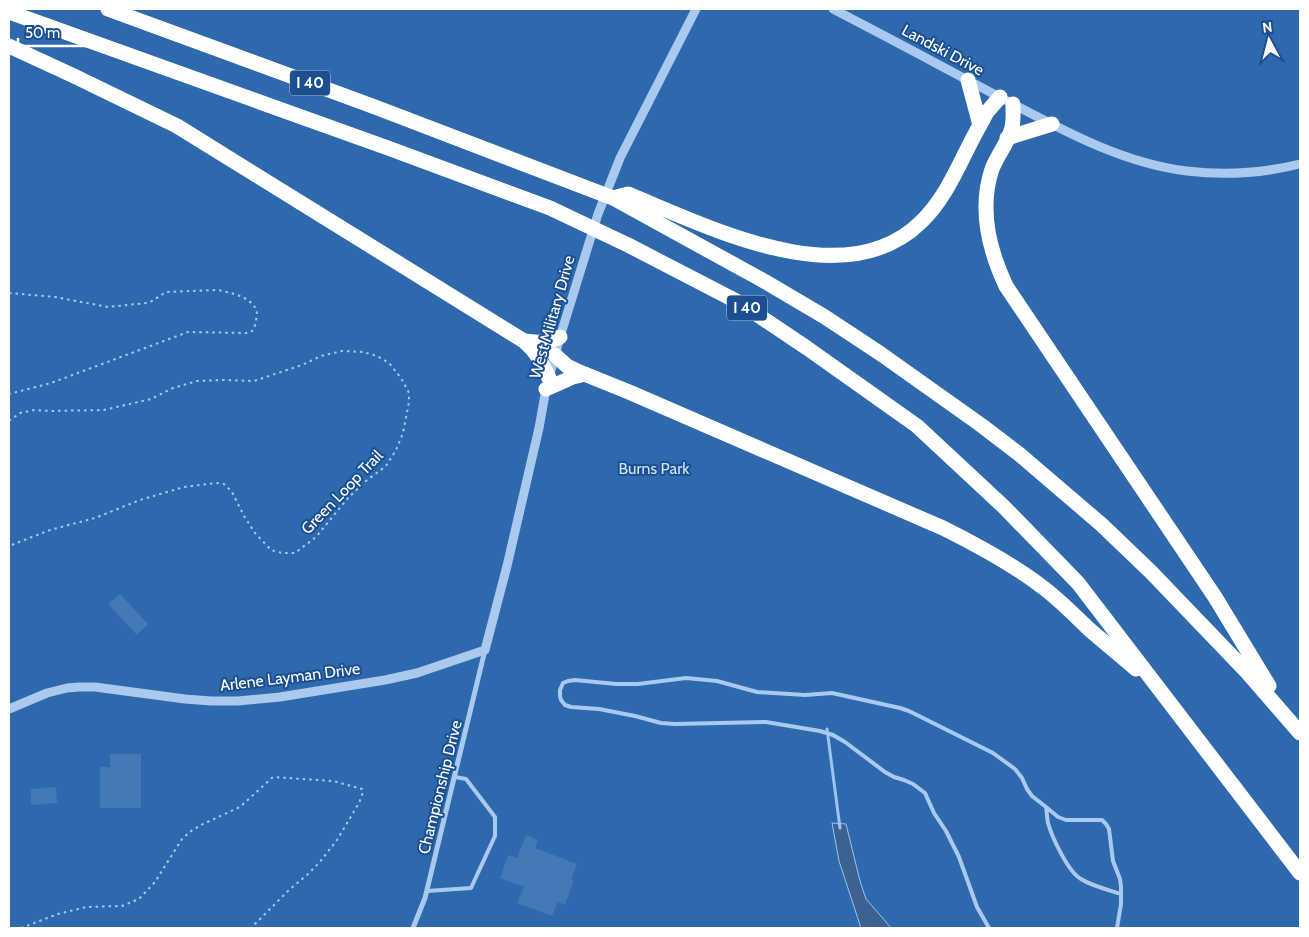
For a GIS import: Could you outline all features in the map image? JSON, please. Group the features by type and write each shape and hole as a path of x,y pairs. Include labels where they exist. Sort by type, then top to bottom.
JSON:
{"highway":[{"name":"I 40","path":"108,9 421,124 613,198 748,272 825,317 981,425 1019,454 1109,532 1247,672 1300,733"},
{"name":"I 40","path":"9,12 550,208 628,245 740,303 917,426 1004,507 1078,583 1300,873"},
{"path":"9,46 177,126 524,341 534,350 541,361 548,384 585,374"},
{"path":"968,80 980,125"},
{"path":"613,198 628,194 738,238 803,254 840,256 865,252 884,246 904,235 921,222 945,191 986,112 1006,100 1012,124 1011,131 997,157 992,172 986,209 993,255 1006,286 1215,597 1286,715"},
{"path":"1008,138 1052,124"},
{"path":"524,341 548,342 560,337"},
{"path":"555,355 567,366 943,528 983,548 1009,563 1041,586 1156,686"}],"street":[{"name":"West Military Drive","path":"486,650 555,355 598,214 620,158 696,9"},
{"name":"Landski Drive","path":"834,9 1052,124 1125,156 1157,166 1216,174 1248,173 1300,164"},
{"name":"Arlene Layman Drive","path":"9,709 47,692 79,687 95,687 211,701 238,701 280,697 417,673 486,650"},
{"name":"Championship Drive","path":"413,928 427,891 486,650"}],"lane":[{"path":"989,928 977,907 959,857 925,793 913,784 885,772 833,735 766,722 661,723 636,716 571,707 565,705 561,700 560,690 563,684 575,680 638,684 686,678 717,681 757,692 805,695 832,693 909,711 993,753 1015,770 1032,796 1058,817 1066,820 1102,820 1106,824 1109,829 1113,861 1120,879 1121,894 1117,928"},
{"path":"427,891 472,888 495,836 495,817 466,779 455,776"},
{"path":"1046,807 1050,830 1074,874 1082,880 1121,894"}],"path":[{"path":"9,293 55,297 108,307 147,303 166,292 218,290 243,297 254,304 256,311 256,321 251,332 234,334 188,332 50,383 9,394"},
{"name":"Green Loop Trail","path":"9,421 20,413 34,410 104,410 151,400 174,388 197,381 254,381 302,365 320,356 342,351 363,352 377,356 389,363 401,378 409,393 403,433 396,450 386,466 348,498 316,537 295,552 282,553 271,550 255,533 232,492 224,484 216,483 184,487 140,500 95,518 50,530 9,546"},
{"path":"21,928 58,914 86,908 122,906 139,899 155,882 182,839 204,824 240,807 274,777 333,781 362,789 363,792 359,803 325,855 308,874 251,928"}],"green space":[{"name":"Burns Park","path":"9,9 1300,9 1300,928 9,928"}],"shaded area":[{"path":"832,823 846,824 866,899 891,928 861,928 839,861"}],"building":[{"path":"120,594 148,624 137,635 108,604"},
{"path":"110,754 141,754 141,808 100,808 100,767 110,767"},
{"path":"56,787 57,803 31,805 31,789"},
{"path":"526,835 538,840 535,848 577,864 571,880 574,881 565,905 558,902 552,916 517,903 524,887 500,878 508,855 517,858"}],"waterway":[{"path":"827,729 840,828"}]}
